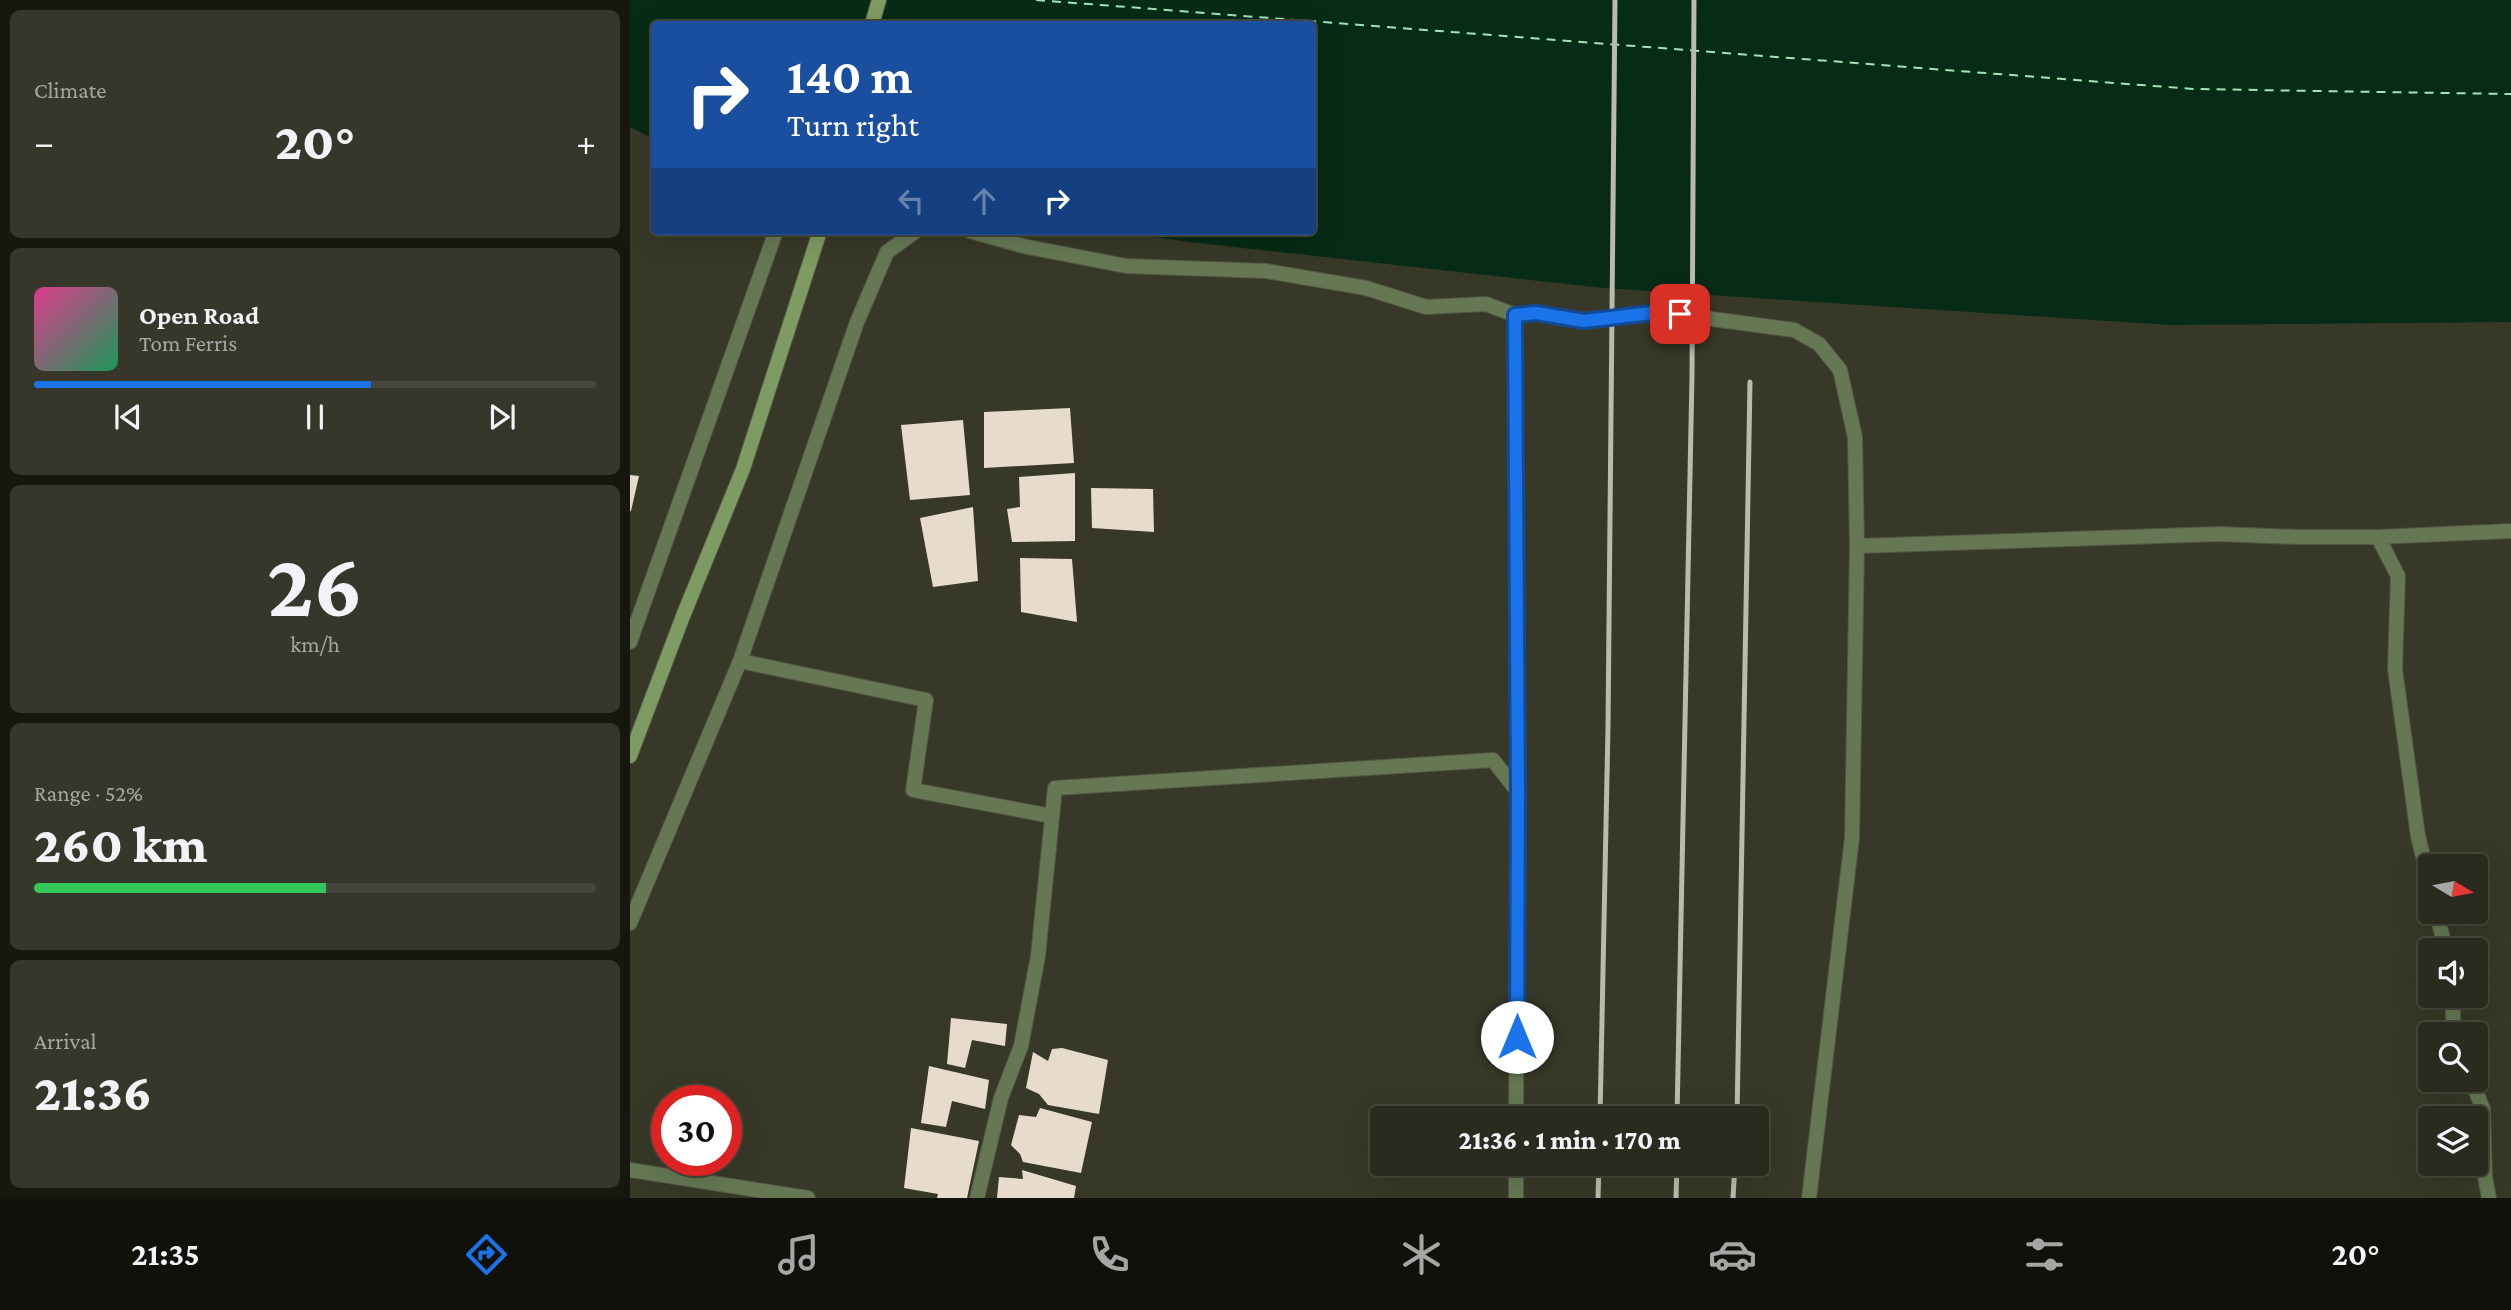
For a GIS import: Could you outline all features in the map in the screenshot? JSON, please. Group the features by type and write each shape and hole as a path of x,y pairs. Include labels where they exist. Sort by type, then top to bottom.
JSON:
{"main road":[{"path":"873,21 879,0"},
{"path":"630,756 743,469 818,237"}],"street":[{"path":"630,642 775,235"},
{"path":"630,923 740,661 857,322 887,253 905,235"},
{"path":"984,235 1023,246 1126,265 1266,271 1366,288 1426,307 1486,304 1515,315 1536,313 1584,321 1660,312 1794,330 1819,344 1840,370 1855,437 1857,546 1853,838 1809,1198"},
{"path":"1515,315 1518,792 1516,1106"},
{"path":"1857,546 2219,534 2378,537 2511,531"},
{"path":"2378,537 2398,576 2395,669 2422,854"},
{"path":"630,593 646,597"},
{"path":"740,661 926,700 913,790 1052,816"},
{"path":"977,1198 1001,1098 1021,1045 1038,956 1055,789 1493,760 1518,792"},
{"path":"2476,1092 2483,1109 2485,1177 2489,1198"},
{"path":"630,1170 808,1198"},
{"path":"1516,1176 1516,1198"}],"shaded area":[{"path":"630,0 2511,0 2511,322 2170,325 1603,288 1140,235 1316,235 1316,21 651,21 651,138 630,127"}],"building":[{"path":"1070,408 1074,463 984,468 984,412"},
{"path":"963,420 970,495 910,500 901,425"},
{"path":"1075,473 1075,541 1012,542 1007,509 1020,507 1019,477"},
{"path":"630,475 639,476 631,511 630,511"},
{"path":"1091,488 1153,489 1154,532 1092,528"},
{"path":"973,507 978,581 933,587 920,518"},
{"path":"1020,558 1072,559 1077,622 1021,612"},
{"path":"951,1018 1007,1024 1005,1046 972,1040 965,1068 947,1064"},
{"path":"1062,1048 1108,1060 1099,1114 1048,1105 1039,1094 1026,1088 1033,1052 1048,1061 1052,1049"},
{"path":"929,1066 989,1080 985,1109 952,1101 946,1127 921,1123"},
{"path":"1040,1108 1092,1122 1081,1173 1023,1162 1020,1154 1011,1145 1019,1115 1036,1117"},
{"path":"911,1128 979,1141 967,1198 937,1198 938,1194 904,1188"},
{"path":"1022,1170 1076,1186 1074,1198 997,1198 999,1177 1023,1179"}],"ferry route":[{"path":"1036,0 1309,21"},
{"path":"1316,22 2193,89 2511,94"}],"railway":[{"path":"1600,1106 1608,727 1615,0"},
{"path":"1677,1106 1692,376 1694,0"},
{"path":"1737,1106 1750,382"},
{"path":"1598,1198 1599,1176"},
{"path":"1676,1198 1677,1176"},
{"path":"1733,1198 1734,1176"}],"route":[{"path":"1517,1037 1515,315 1536,313 1584,321 1660,312 1680,314"}]}
